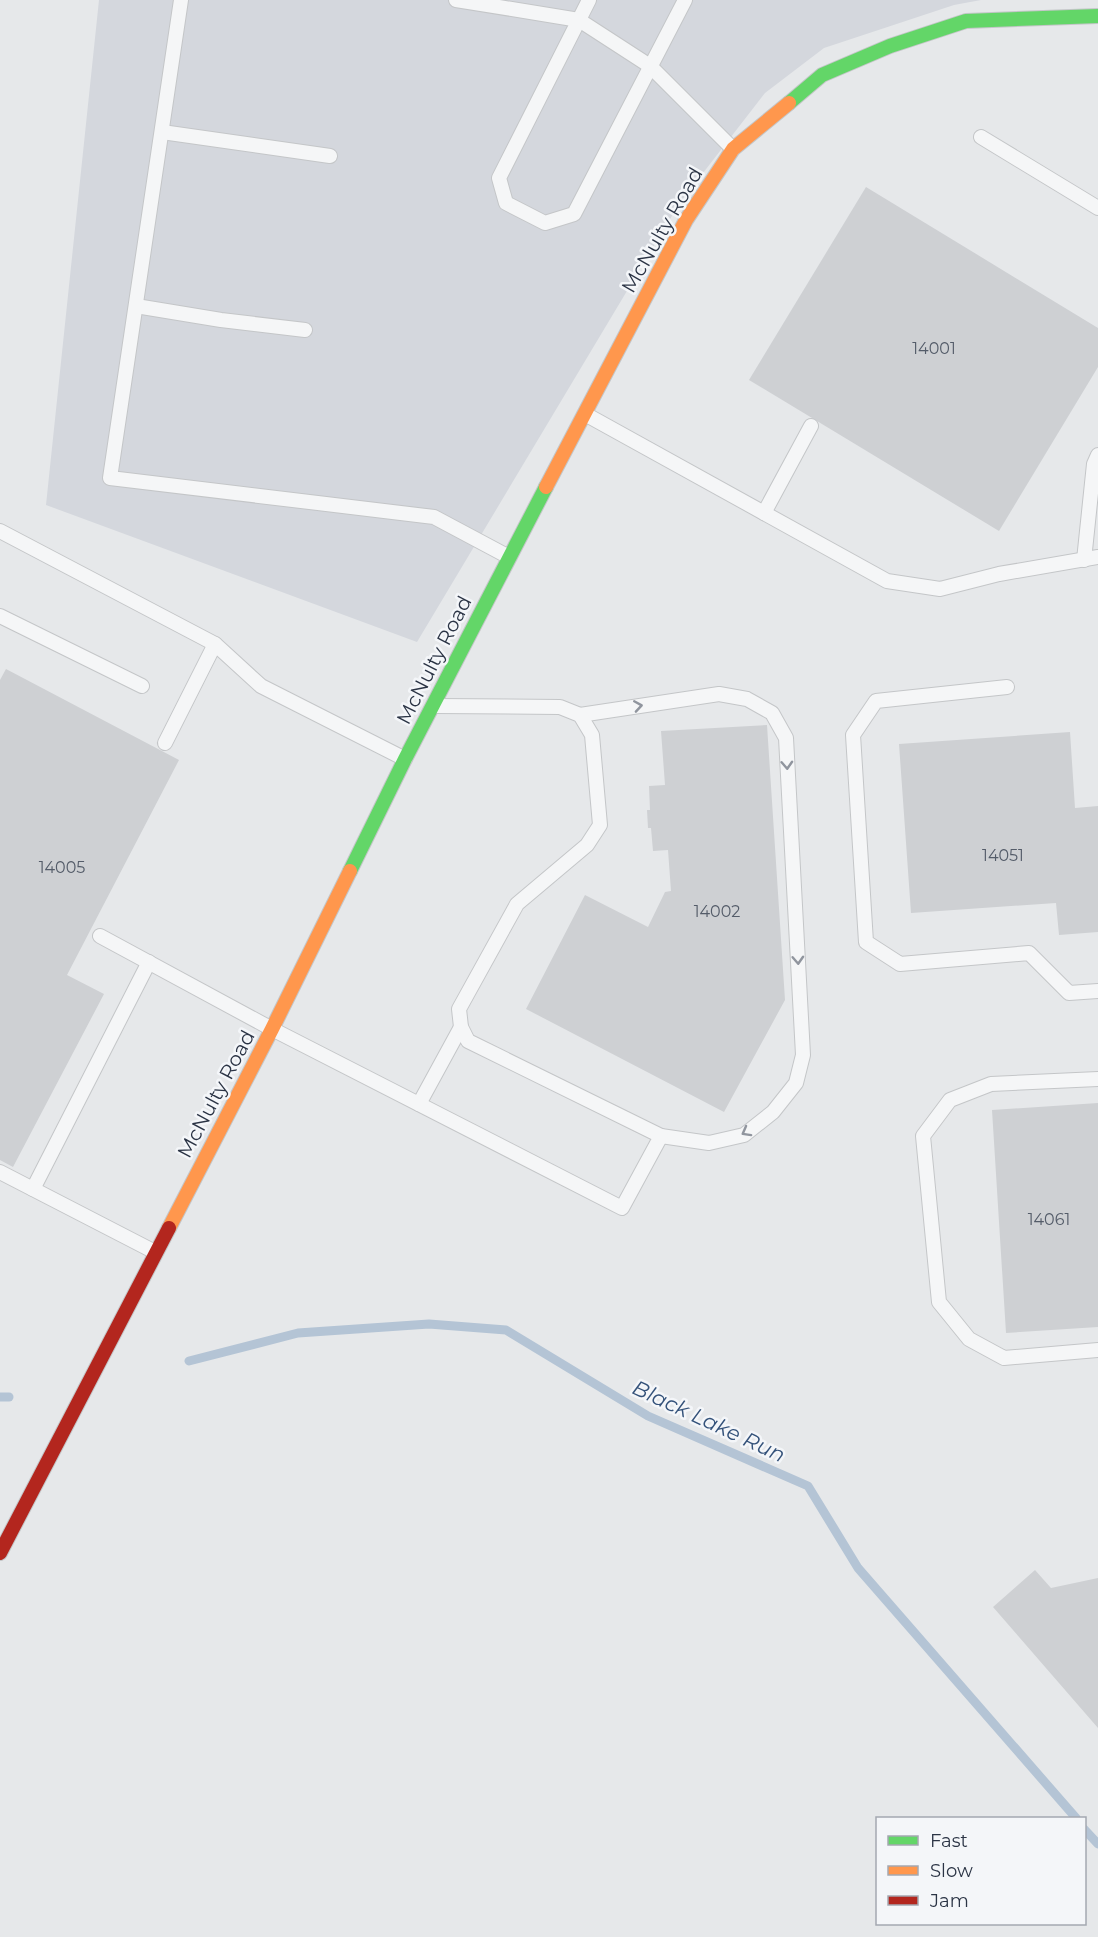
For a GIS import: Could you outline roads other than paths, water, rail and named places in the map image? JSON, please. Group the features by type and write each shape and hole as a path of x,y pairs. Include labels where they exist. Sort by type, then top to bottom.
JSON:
{"street":[{"name":"McNulty Road","path":"0,1553 272,1029 432,706 686,220 733,149 822,75 890,46 966,21 1098,16"}],"lane":[{"path":"181,0 110,478 434,518 510,557"},
{"path":"456,0 579,20 650,66 733,149"},
{"path":"589,0 499,178 506,203 545,223 574,214 685,0"},
{"path":"162,132 330,156"},
{"path":"981,137 1098,208"},
{"path":"136,306 221,320 305,330"},
{"path":"585,414 887,581 940,589 999,573 1091,558 1094,464 1098,455"},
{"path":"764,513 811,426"},
{"path":"0,531 215,644 261,686 405,759"},
{"path":"0,616 142,686"},
{"path":"165,743 215,644"},
{"path":"1007,687 876,701 854,735 866,942 900,964 1029,953 1069,993 1098,991"},
{"path":"432,706 560,707 580,715 719,694 747,699 772,713 786,738 803,1055 796,1083 773,1112 744,1136 709,1143 660,1136 468,1041 461,1027 459,1009 517,904 587,844 600,825 592,735 580,715"},
{"path":"100,936 272,1029 622,1208 660,1136"},
{"path":"33,1189 149,962"},
{"path":"419,1104 461,1027"},
{"path":"1098,1079 991,1084 950,1100 923,1136 939,1302 969,1339 1004,1358 1098,1350"},
{"path":"0,1172 155,1252"}],"waterway":[{"name":"Black Lake Run","path":"189,1361 298,1333 429,1324 506,1330 648,1416 808,1486 858,1568 1075,1817"},
{"name":"Black Lake Run","path":"0,1397 9,1397"},
{"name":"Black Lake Run","path":"1086,1831 1098,1844"}]}
